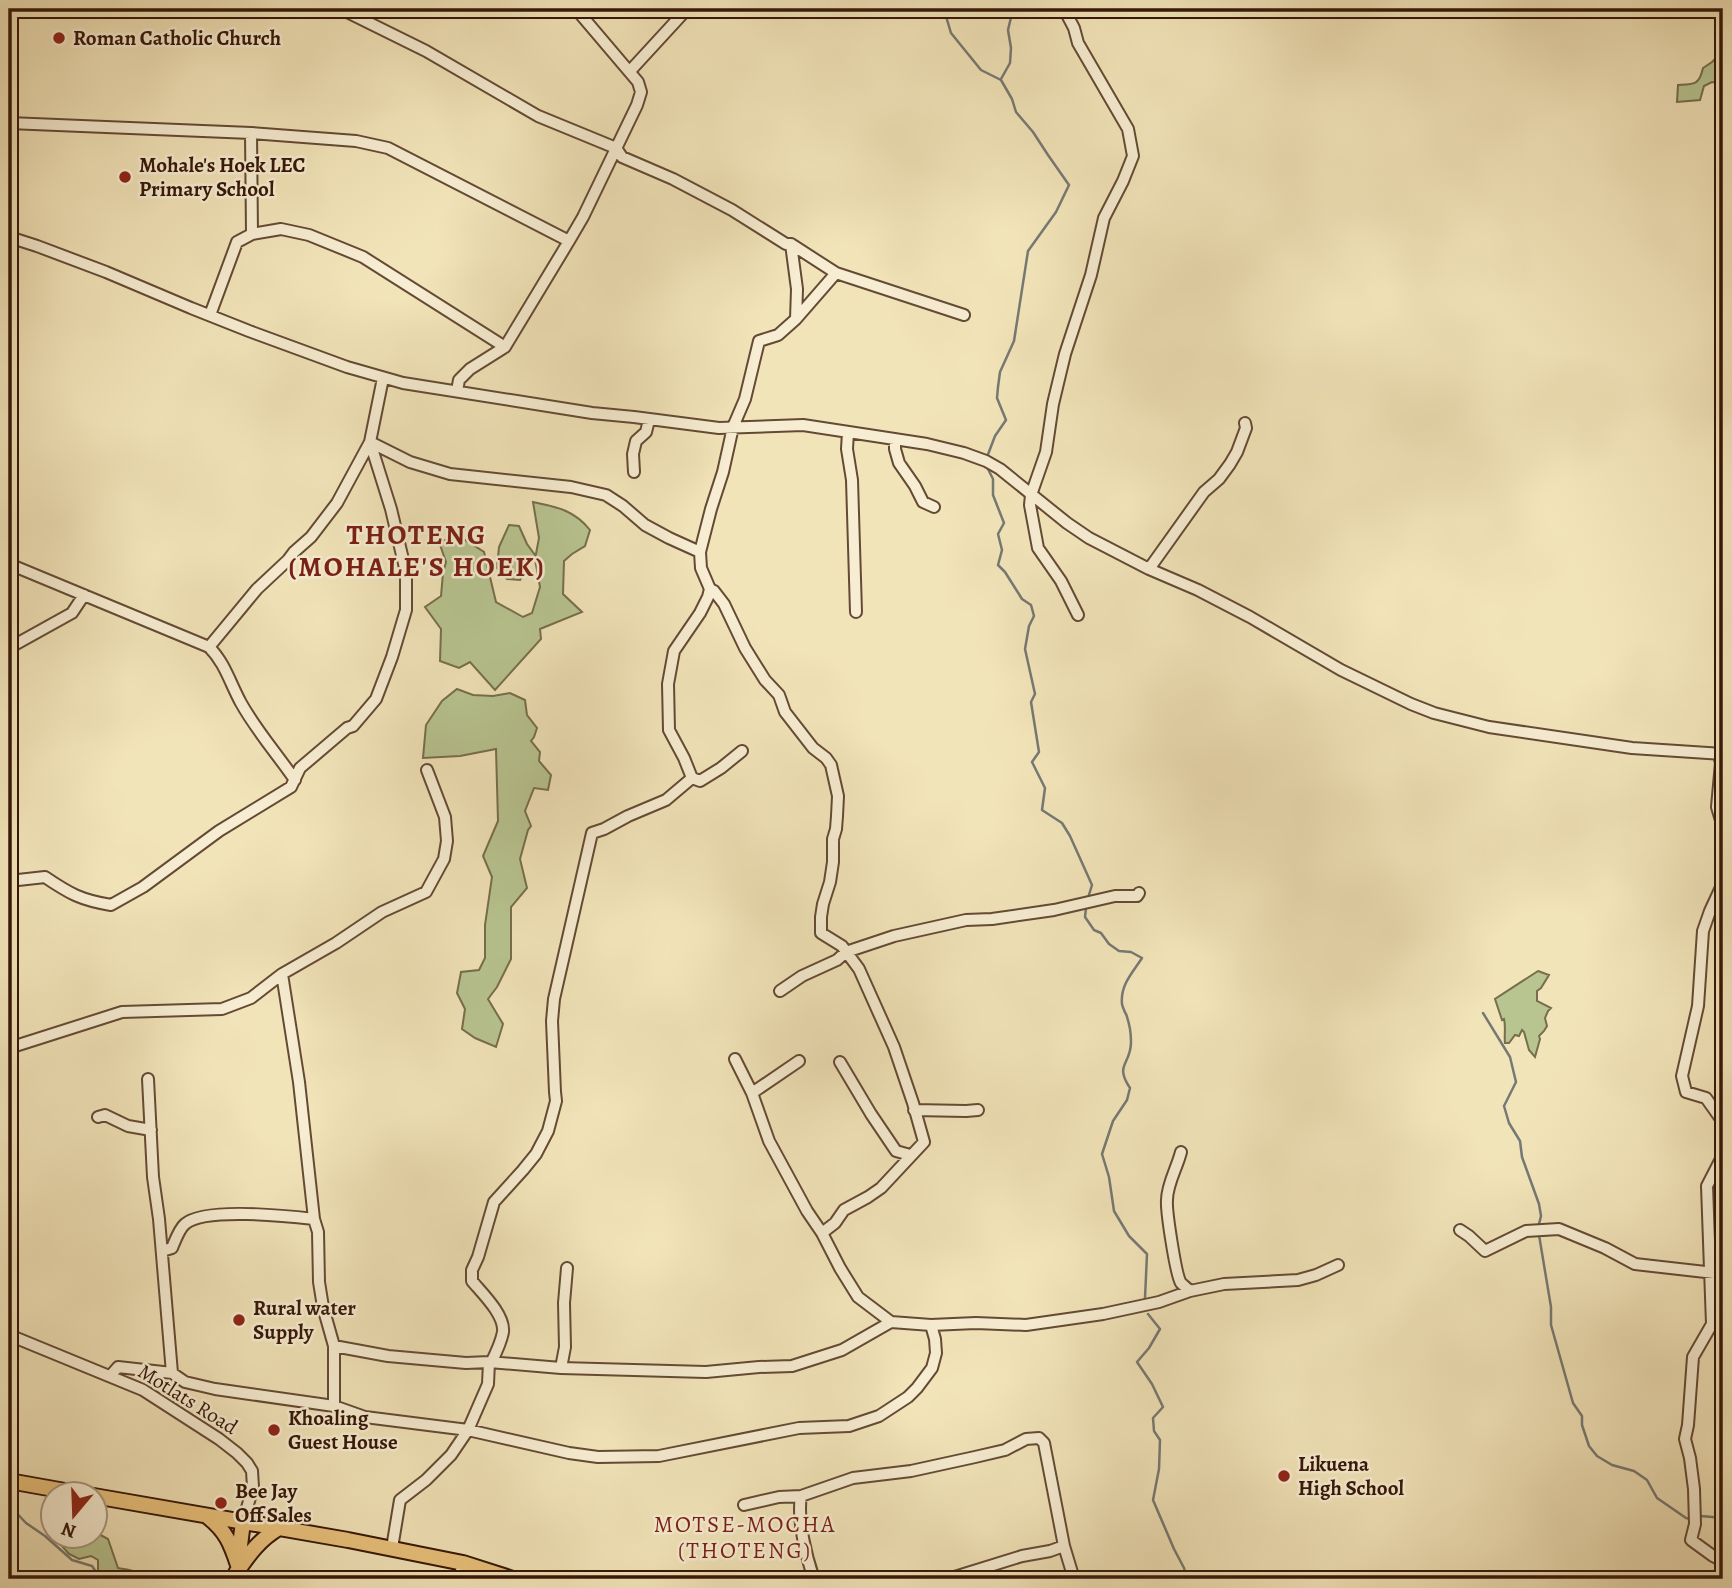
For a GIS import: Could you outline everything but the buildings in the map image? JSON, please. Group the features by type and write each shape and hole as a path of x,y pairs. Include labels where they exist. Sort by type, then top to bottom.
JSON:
{"main road":[{"path":"9,1481 38,1486"},
{"path":"108,1498 392,1548 463,1563 513,1579"},
{"path":"204,1514 220,1526 229,1541 236,1572"},
{"path":"236,1572 243,1522"},
{"path":"236,1572 257,1544 279,1528"}],"street":[{"path":"341,9 426,51 538,116 615,148 622,158 673,179 732,210 836,273 964,315"},
{"path":"457,391 459,380 470,369 505,347 583,217 641,92 630,71 576,9"},
{"path":"630,71 687,9"},
{"path":"1064,9 1078,43 1128,129 1133,156 1104,218 1091,275 1059,380 1046,452 1031,495 1030,505 1038,548 1061,581 1079,615"},
{"path":"9,123 251,133 356,141 388,148 569,241"},
{"path":"251,133 252,234"},
{"path":"210,315 237,243 252,234 281,229 309,235 363,257 505,347"},
{"path":"9,237 106,272 249,331 403,383 543,406 719,428 803,425 964,453 1000,469 1089,538 1149,569 1198,590 1341,670 1411,704 1434,713 1489,727 1632,748 1721,755 1717,807 1723,827"},
{"path":"791,244 797,289 796,319"},
{"path":"821,1233 835,1223 844,1210 881,1188 924,1142 894,1047 859,969 842,946 821,933 823,904 833,862 837,816 838,796 831,765 813,748 785,712 779,695 754,663 724,604 710,589 701,568 700,552 733,427 745,399 759,341 778,335 796,319 836,273"},
{"path":"209,647 257,589 311,537 337,503 370,442 383,378"},
{"path":"634,472 633,454 636,441 646,432 649,420"},
{"path":"1149,569 1204,492 1219,479 1230,464 1246,428 1245,423"},
{"path":"848,432 856,612"},
{"path":"895,440 899,463 923,502 934,507"},
{"path":"370,442 410,462 450,474 571,487 606,495 645,525 700,552"},
{"path":"9,881 45,877 71,894 91,902 111,905 143,887 223,828 291,787 300,768 347,728 353,726 376,699 406,610 406,572 391,509 370,442"},
{"path":"9,564 209,647 218,656 240,702 295,780"},
{"path":"710,589 700,613 674,651 668,684 669,730 692,778 699,781 742,751"},
{"path":"9,648 72,613 83,595"},
{"path":"9,1048 122,1012 222,1009 251,998 282,974 382,912 426,892 444,859 447,841 445,817 427,769"},
{"path":"392,1548 400,1500 426,1480 451,1455 468,1430 488,1384 490,1363 500,1344 503,1328 496,1310 472,1281 472,1270 494,1202 536,1154 548,1131 556,1101 552,1021 554,999 592,833 666,800 692,778"},
{"path":"1723,883 1703,931 1698,1006 1682,1076 1686,1092 1723,1101"},
{"path":"780,991 802,976 837,960 846,952 894,936 966,920 1054,910 1115,896 1137,896 1139,893"},
{"path":"282,974 299,1082 314,1219 318,1232 319,1282 334,1346 334,1406"},
{"path":"735,1059 752,1093 769,1141 840,1268 858,1297 891,1322 931,1325 1026,1325 1103,1314 1159,1302 1190,1290 1224,1284 1298,1280 1338,1265"},
{"path":"752,1093 799,1062"},
{"path":"840,1062 896,1151 910,1155"},
{"path":"148,1079 153,1177 172,1373"},
{"path":"1706,1098 1723,1122"},
{"path":"914,1110 978,1110"},
{"path":"98,1117 105,1115 128,1126 151,1130"},
{"path":"1181,1152 1166,1201 1176,1270 1181,1283 1190,1290"},
{"path":"1723,1155 1707,1186 1710,1273 1718,1325 1693,1357 1685,1439 1694,1489 1695,1524 1691,1540 1723,1564"},
{"path":"162,1251 172,1248 183,1225 194,1219 266,1214 314,1219"},
{"path":"1460,1230 1485,1251 1527,1231 1559,1229 1635,1264 1723,1274"},
{"path":"561,1368 565,1348 567,1268"},
{"path":"334,1346 388,1356 466,1363 706,1372 792,1366 842,1349 891,1322"},
{"path":"111,1375 117,1367 172,1373 185,1382 215,1389 334,1406 365,1418 468,1430 569,1453 598,1457 659,1456 799,1428 849,1426 880,1416 908,1397 932,1368 936,1353 931,1325"},
{"name":"Motlats Road","path":"9,1335 143,1390 219,1439 247,1463 252,1471 253,1487 243,1522"},
{"path":"744,1505 779,1497 801,1496 853,1478 923,1469 1005,1450 1026,1438 1039,1438 1044,1443 1064,1546 1074,1579"},
{"path":"801,1496 799,1507 814,1579"},
{"path":"948,1579 1064,1546"},
{"path":"459,1579 463,1563"}],"green space":[{"path":"1723,51 1723,83 1712,82 1704,86 1700,100 1677,102 1678,85 1695,82 1700,78 1703,68"},
{"path":"533,502 571,514 590,530 585,546 564,561 563,594 582,612 540,629 541,639 495,690 470,662 459,668 440,661 441,629 425,607 441,596 446,562 439,542 459,536 484,552 496,602 523,617 532,613 540,587 535,559 539,538"},
{"path":"509,525 519,526 535,555 520,580 507,579 497,568 499,547"},
{"path":"457,689 473,695 510,693 525,700 527,715 537,728 531,741 540,752 539,761 551,775 548,790 534,788 525,811 531,826 520,859 527,888 511,907 511,959 488,999 503,1024 496,1047 462,1029 465,1009 457,993 461,972 479,970 485,958 485,925 492,877 483,856 498,821 496,749 460,756 423,758 426,725 442,701"},
{"path":"1538,971 1549,975 1537,991 1537,1001 1551,1008 1545,1018 1547,1026 1539,1036 1535,1057 1529,1050 1522,1030 1519,1036 1515,1035 1509,1043 1505,1043 1504,1019 1502,1020 1495,999"},
{"path":"108,1539 118,1568 134,1572 141,1579 102,1579 98,1572 98,1560 91,1556 79,1559 65,1550 108,1550"}],"waterway":[{"path":"940,9 945,13 951,33 981,70 1001,80 1016,112 1069,185 1056,212 1028,251 1014,341 1000,372 998,387 997,398 1006,420 995,436 987,457"},
{"path":"1001,79 1010,63 1008,30 1013,9"},
{"path":"987,467 993,479 993,495 1004,523 998,534 1002,550 998,565 1022,599 1031,605 1034,616 1029,626 1025,649 1035,694 1031,702 1039,752 1032,762 1045,788 1042,810 1062,823 1070,836 1092,885 1088,898"},
{"path":"1086,908 1085,917 1109,944 1119,951 1131,952 1142,958 1128,979 1122,997 1131,1035 1123,1074 1130,1088 1127,1100 1113,1121 1102,1154 1109,1177 1114,1211 1129,1236 1147,1254 1145,1298"},
{"path":"1483,1013 1510,1057 1516,1082 1504,1106 1509,1123 1520,1141 1522,1157 1539,1204 1541,1216 1538,1228"},
{"path":"1539,1235 1551,1307 1551,1325 1573,1403 1582,1416 1589,1446 1597,1456 1612,1465 1634,1471 1647,1480 1657,1498 1690,1519"},
{"path":"1148,1314 1160,1329 1137,1362 1163,1407 1153,1418 1154,1431 1160,1440 1159,1469 1153,1500 1187,1579"},
{"path":"9,1505 26,1523 72,1560 92,1566 101,1579"},
{"path":"1699,1518 1723,1518"}],"place":[{"name":"Roman Catholic Church","path":"59,38"},
{"name":"Mohale's Hoek LEC Primary School","path":"125,177"},
{"name":"Rural water Supply","path":"239,1320"},
{"name":"Khoaling Guest House","path":"274,1430"},
{"name":"Likuena High School","path":"1284,1476"},
{"name":"Bee Jay Off Sales","path":"221,1503"}],"district":[{"name":"THOTENG (MOHALE'S HOEK)","path":"417,550"},
{"name":"MOTSE-MOCHA (THOTENG)","path":"745,1537"}]}
